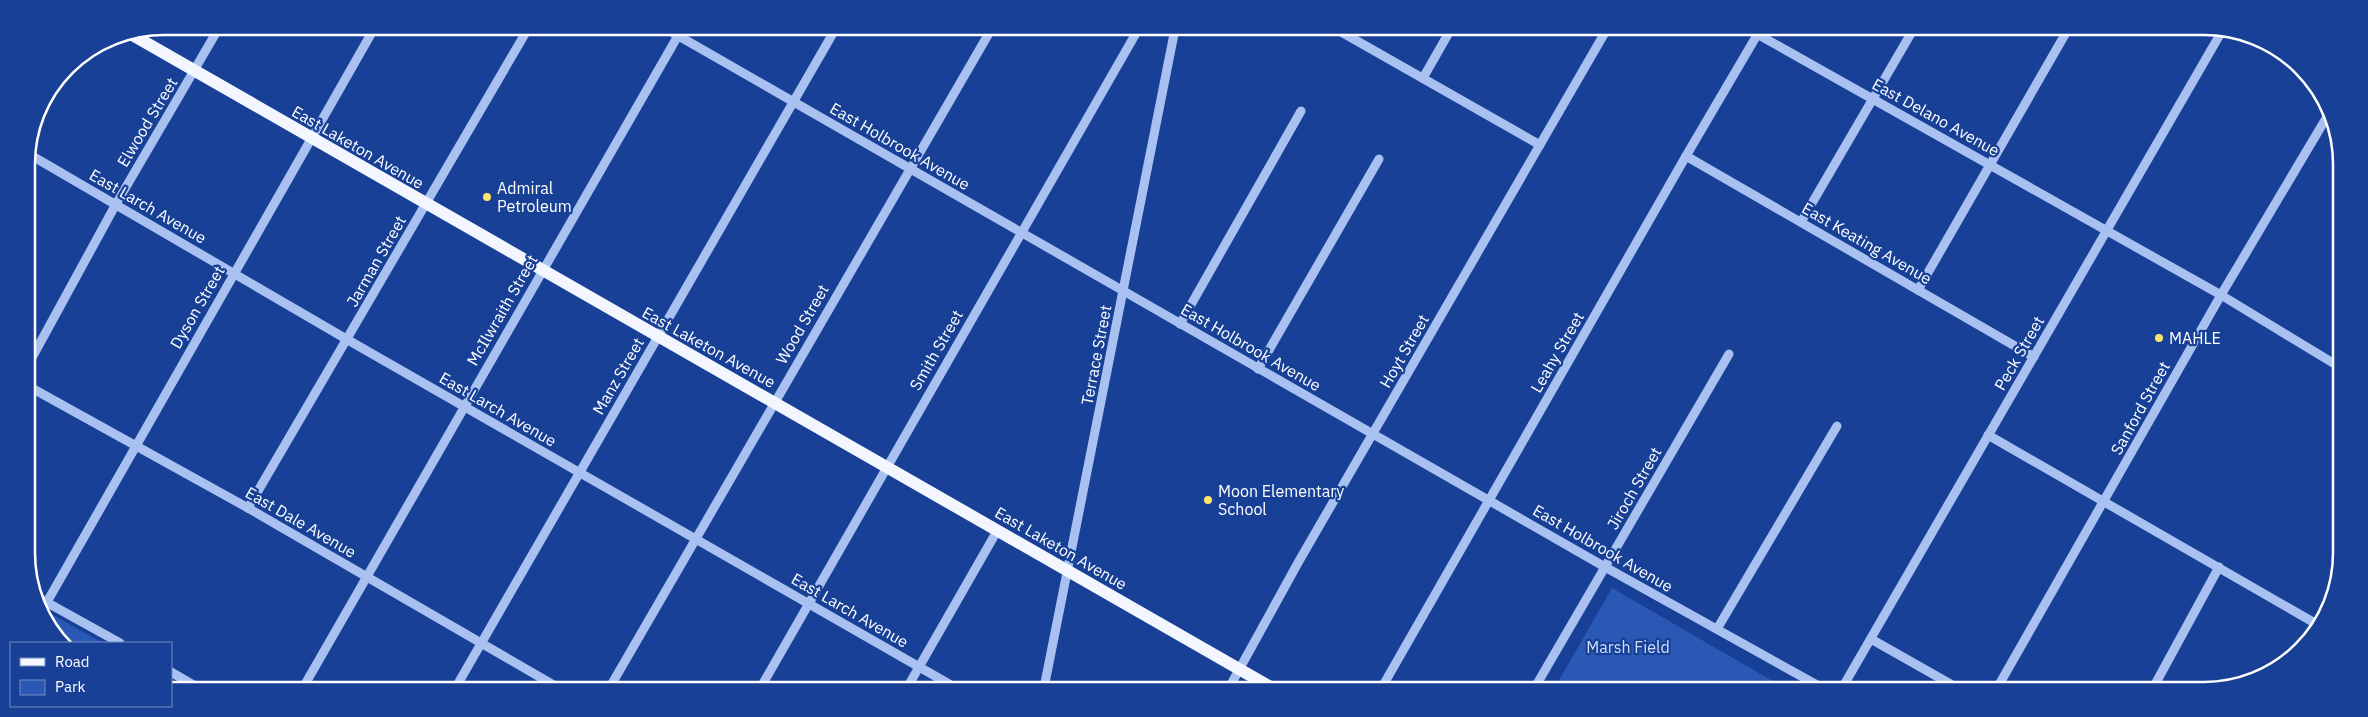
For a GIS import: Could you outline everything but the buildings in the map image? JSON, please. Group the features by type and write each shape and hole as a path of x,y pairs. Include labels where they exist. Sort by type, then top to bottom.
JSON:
{"main road":[{"name":"East Laketon Avenue","path":"137,38 425,205 774,402 1263,682"}],"street":[{"name":"Elwood Street","path":"35,352 116,204 215,35"},
{"name":"Dyson Street","path":"47,602 370,35"},
{"name":"Jarman Street","path":"248,508 348,340 524,35"},
{"name":"Manz Street","path":"459,682 832,35"},
{"name":"Wood Street","path":"613,682 909,168 988,35"},
{"name":"Smith Street","path":"764,682 1135,35"},
{"name":"Terrace Street","path":"1045,682 1175,35"},
{"path":"1347,35 1540,145"},
{"path":"1423,78 1448,35"},
{"name":"Hoyt Street","path":"1233,682 1299,561 1604,35"},
{"name":"Leahy Street","path":"1385,682 1490,501 1754,35"},
{"name":"East Delano Avenue","path":"1763,35 2221,296 2333,363"},
{"path":"1801,222 1910,35"},
{"path":"1918,290 2064,35"},
{"name":"East Holbrook Avenue","path":"678,36 1605,567 1812,682"},
{"name":"McIlwraith Street","path":"306,682 678,36"},
{"name":"Peck Street","path":"1846,682 2219,36"},
{"path":"1180,324 1302,111"},
{"name":"Sanford Street","path":"2001,682 2221,296 2325,120"},
{"name":"East Keating Avenue","path":"1686,156 2034,357"},
{"name":"East Larch Avenue","path":"35,158 233,274 945,682"},
{"path":"1258,369 1379,159"},
{"name":"Jiroch Street","path":"1538,682 1729,354"},
{"name":"East Dale Avenue","path":"35,390 248,508 549,682"},
{"path":"1717,629 1837,426"},
{"path":"1988,436 2313,622"},
{"path":"910,682 997,531"},
{"path":"2156,682 2219,567"},
{"path":"47,602 118,642"},
{"path":"1871,639 1947,682"},
{"path":"172,673 189,682"}],"green space":[{"name":"Marsh Field","path":"1612,588 1774,682 1558,682"},
{"path":"50,613 101,642 71,642"}],"place":[{"name":"Admiral Petroleum","path":"487,197"},
{"name":"MAHLE","path":"2159,338"},
{"name":"Moon Elementary School","path":"1208,500"}]}
